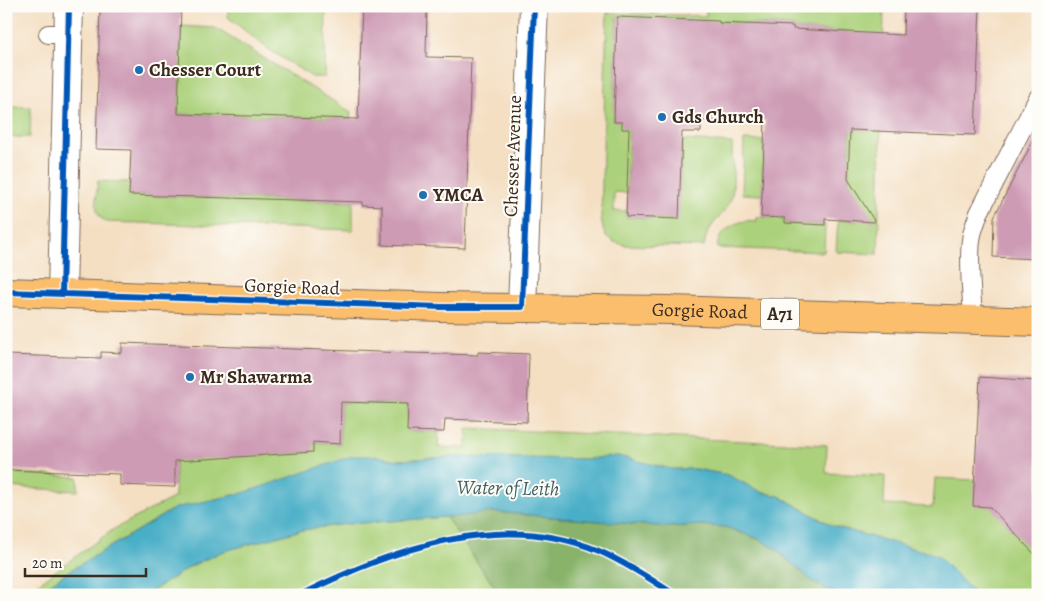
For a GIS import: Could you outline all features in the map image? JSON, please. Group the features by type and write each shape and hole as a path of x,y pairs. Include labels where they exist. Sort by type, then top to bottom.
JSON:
{"main road":[{"name":"Gorgie Road","path":"6,292 441,307 522,307 1038,322"}],"street":[{"path":"62,294 58,34 69,6"},
{"name":"Chesser Avenue","path":"522,307 534,6"}],"lane":[{"path":"973,320 971,239 979,213 1038,98"}],"green space":[{"path":"228,6 326,6 325,77 312,77 268,49 228,17"},
{"path":"706,6 884,6 878,254 836,252 838,220 855,221 864,214 848,193 851,112 860,33 793,29 793,26 617,17 614,121 622,122 629,129 627,193 614,192 614,211 626,211 626,217 678,219 682,140 732,143 733,188 728,206 708,231 704,247 625,245 614,242 605,235 601,220 607,13 706,16"},
{"path":"181,26 215,28 351,112 350,119 178,114"},
{"path":"6,107 31,107 30,137 6,137"},
{"path":"744,140 764,141 762,195 742,194"},
{"path":"98,181 130,182 130,195 353,202 353,230 107,222 102,219 97,210"},
{"path":"757,217 785,218 785,223 825,225 824,252 717,248 721,235 731,226 744,221 757,221"},
{"path":"341,403 408,404 408,431 439,432 438,447 466,448 467,428 827,445 826,473 885,476 884,505 933,507 935,478 974,480 1038,558 1038,595 976,595 937,555 833,526 779,496 761,492 728,475 696,469 671,469 618,456 588,459 450,457 398,460 376,456 243,493 175,508 66,573 34,595 22,595 114,529 175,497 175,460 312,452 313,442 340,444"},
{"path":"6,472 78,477 78,491 6,487"},
{"path":"494,512 667,527 701,525 725,527 759,539 775,548 813,582 838,595 500,595 446,517"},
{"path":"446,517 500,595 146,595 191,566 221,552 302,530 347,524"}],"water":[{"name":"Water of Leith","path":"352,456 376,456 398,460 449,457 588,459 618,456 671,469 696,469 728,475 761,492 779,496 833,526 937,555 976,595 838,595 813,582 775,548 759,539 725,527 701,525 667,527 494,512 347,524 302,530 221,552 191,566 146,595 34,595 66,573 175,508 243,493"}],"building":[{"path":"142,6 181,6 178,114 358,119 362,6 427,6 426,57 471,58 465,248 382,245 382,206 363,205 363,202 129,195 131,150 96,149 100,7 142,8"},
{"name":"Gds Church","path":"904,6 980,6 975,135 850,130 848,179 875,222 825,219 825,225 785,223 785,218 761,217 765,120 701,121 701,132 682,132 679,219 626,217 629,129 622,129 622,122 614,122 617,17 719,21 719,23 793,26 793,29 903,35"},
{"path":"1038,131 1038,259 993,257 994,217"},
{"path":"122,343 478,355 478,352 529,354 527,422 445,419 444,432 407,431 408,404 341,402 340,444 313,442 313,452 175,461 175,487 120,485 120,474 6,470 6,355 101,358 101,352 122,353"},
{"path":"980,377 1038,381 1038,558 990,507 973,506"}],"cycle path":[{"path":"62,294 69,6"},
{"path":"6,292 441,307 522,307 534,6"},
{"path":"300,595 335,578 408,550 446,540 485,535 523,534 561,539 599,551 638,571 675,595"}],"place":[{"name":"Chesser Court","path":"139,70"},
{"name":"Gds Church","path":"662,117"},
{"name":"YMCA","path":"423,195"},
{"name":"Mr Shawarma","path":"190,377"}]}
